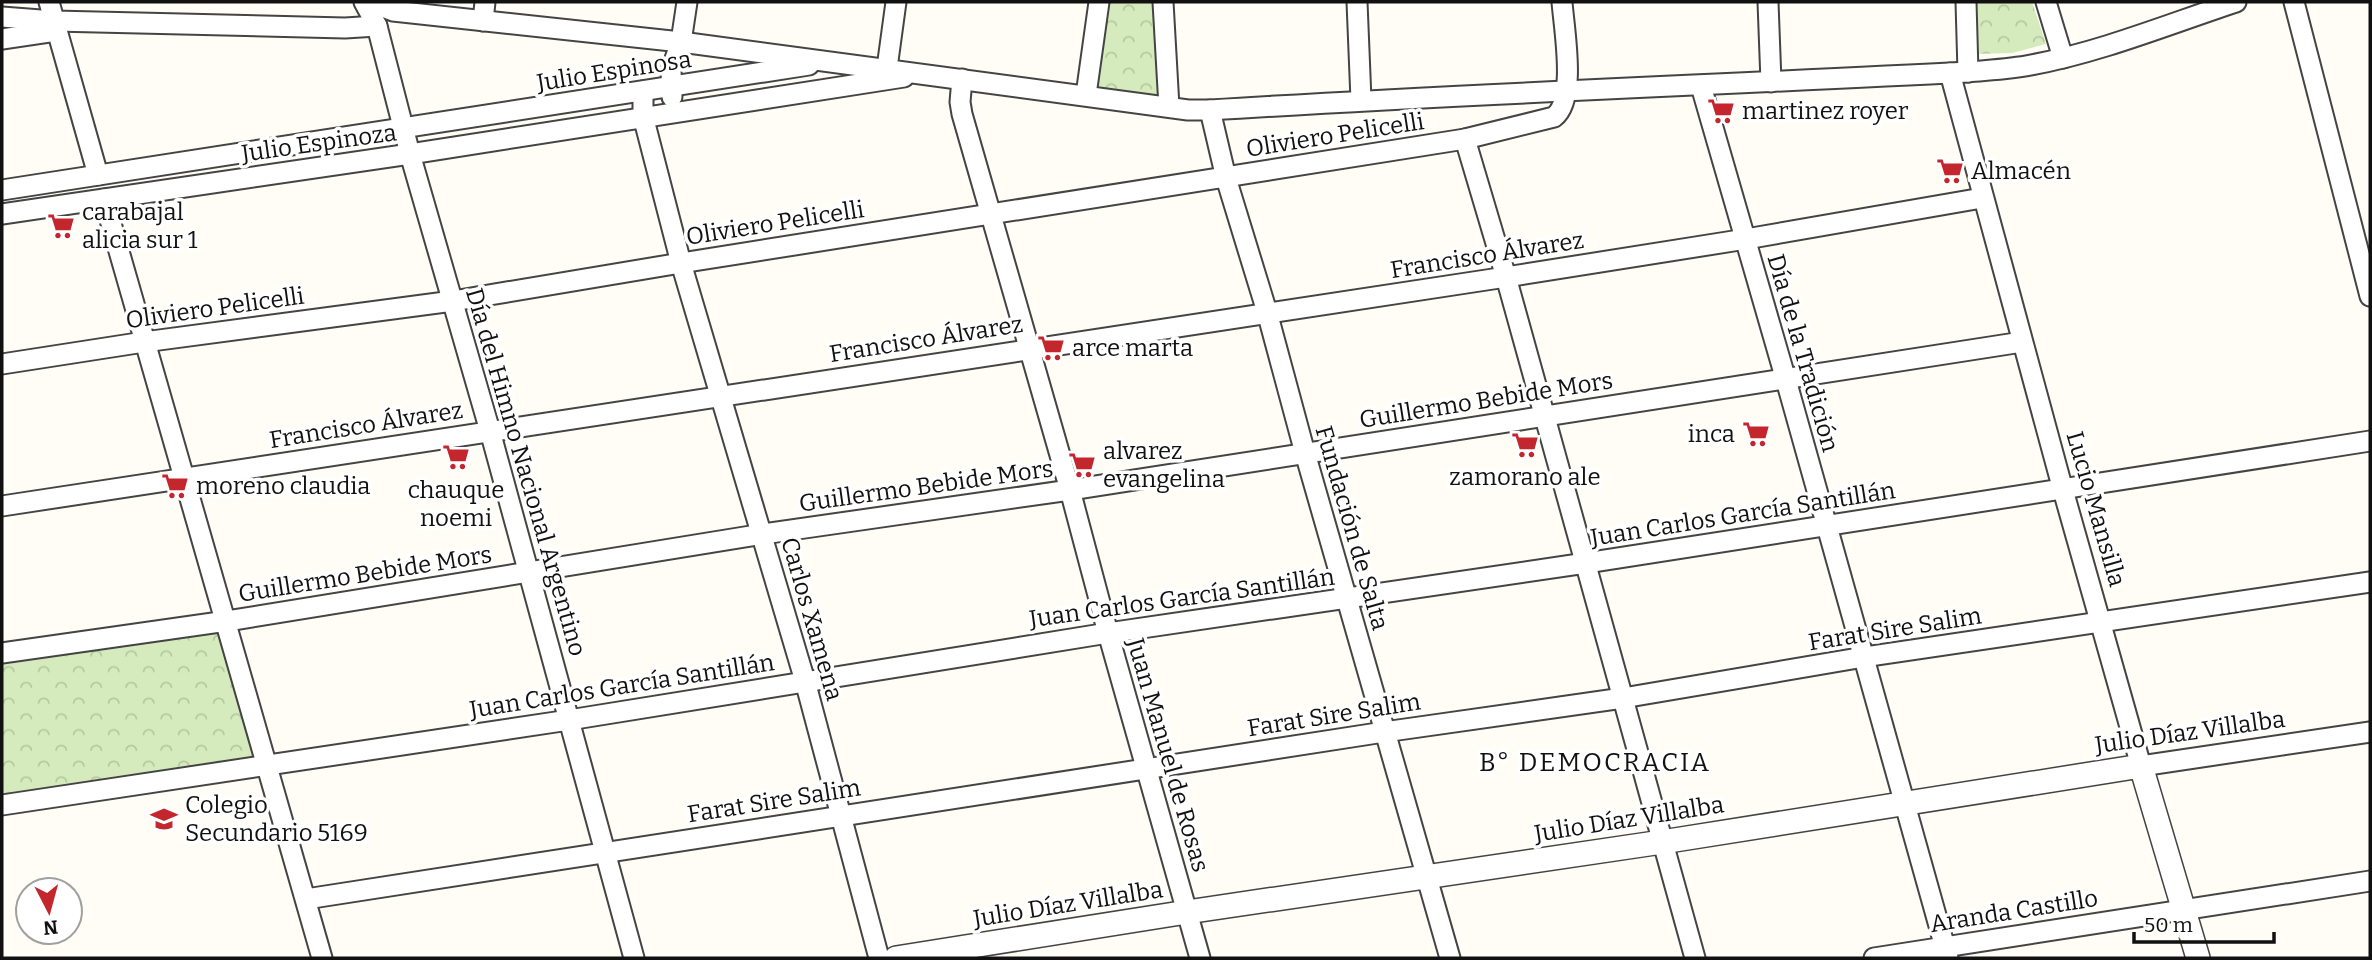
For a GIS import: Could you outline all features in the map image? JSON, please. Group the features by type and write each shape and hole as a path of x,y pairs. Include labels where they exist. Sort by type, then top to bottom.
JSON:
{"street":[{"name":"Día del Himno Nacional Argentino","path":"364,2 377,26 410,154 490,431 634,958"},
{"path":"370,2 393,11 484,11 681,42 1169,107 1210,110 1361,100 1959,72 2030,65 2063,58 2236,2"},
{"path":"674,112 671,70 681,42 687,2"},
{"path":"887,68 896,2"},
{"path":"1086,95 1099,2"},
{"path":"1163,2 1169,107"},
{"path":"1357,2 1361,100"},
{"path":"1562,2 1567,91"},
{"path":"1768,2 1771,82"},
{"name":"Lucio Mansilla","path":"1966,2 1959,72 1982,198 2100,622 2198,958"},
{"path":"2046,2 2063,58"},
{"path":"2294,2 2370,296"},
{"path":"2,17 345,28 377,26"},
{"path":"2,39 53,18"},
{"path":"53,18 99,175"},
{"name":"Julio Espinosa","path":"404,128 831,62"},
{"name":"Julio Espinosa","path":"643,116 930,74"},
{"name":"Juan Manuel de Rosas","path":"962,79 962,114 1200,958"},
{"name":"Día de la Tradición","path":"1701,86 1946,952"},
{"name":"Carlos Xamena","path":"643,91 643,116 681,262 805,681 879,958"},
{"name":"Oliviero Pelicelli","path":"2,365 144,342 453,301 681,262 1465,139 1554,117 1563,107 1567,91"},
{"name":"Fundación de Salta","path":"1210,110 1226,178 1267,313 1304,453 1450,958"},
{"name":"Julio Espinoza","path":"2,214 410,154 643,116"},
{"name":"Julio Espinoza","path":"2,190 404,128"},
{"path":"1465,139 1506,277 1695,958"},
{"name":"Francisco Álvarez","path":"2,506 1506,277 1982,198"},
{"path":"104,199 322,958"},
{"name":"Guillermo Bebide Mors","path":"2,653 227,621 762,534 1070,490 2022,342"},
{"name":"Juan Carlos García Santillán","path":"2,805 569,720 1108,633 1586,563 2370,441"},
{"name":"Farat Sire Salim","path":"306,899 840,815 1623,698 1864,657 2370,582"},
{"name":"Julio Díaz Villalba","path":"896,958 2370,732"},
{"name":"Aranda Castillo","path":"1874,958 1946,952 2184,909 2370,881"}],"green space":[{"path":"1099,2 1162,2 1169,107 1086,95"},
{"path":"1973,2 2032,2 2046,44 2012,53 1974,54"},
{"path":"220,628 255,758 2,800 2,659"}],"place":[{"name":"martinez royer","path":"1721,111"},
{"name":"Almacén","path":"1950,171"},
{"name":"carabajal alicia sur 1","path":"61,226"},
{"name":"arce marta","path":"1051,348"},
{"name":"inca","path":"1756,434"},
{"name":"zamorano ale","path":"1525,445"},
{"name":"chauque noemi","path":"456,457"},
{"name":"alvarez evangelina","path":"1082,465"},
{"name":"moreno claudia","path":"175,486"},
{"name":"Colegio Secundario 5169","path":"164,819"}],"district":[{"name":"B° DEMOCRACIA","path":"1595,762"}]}
